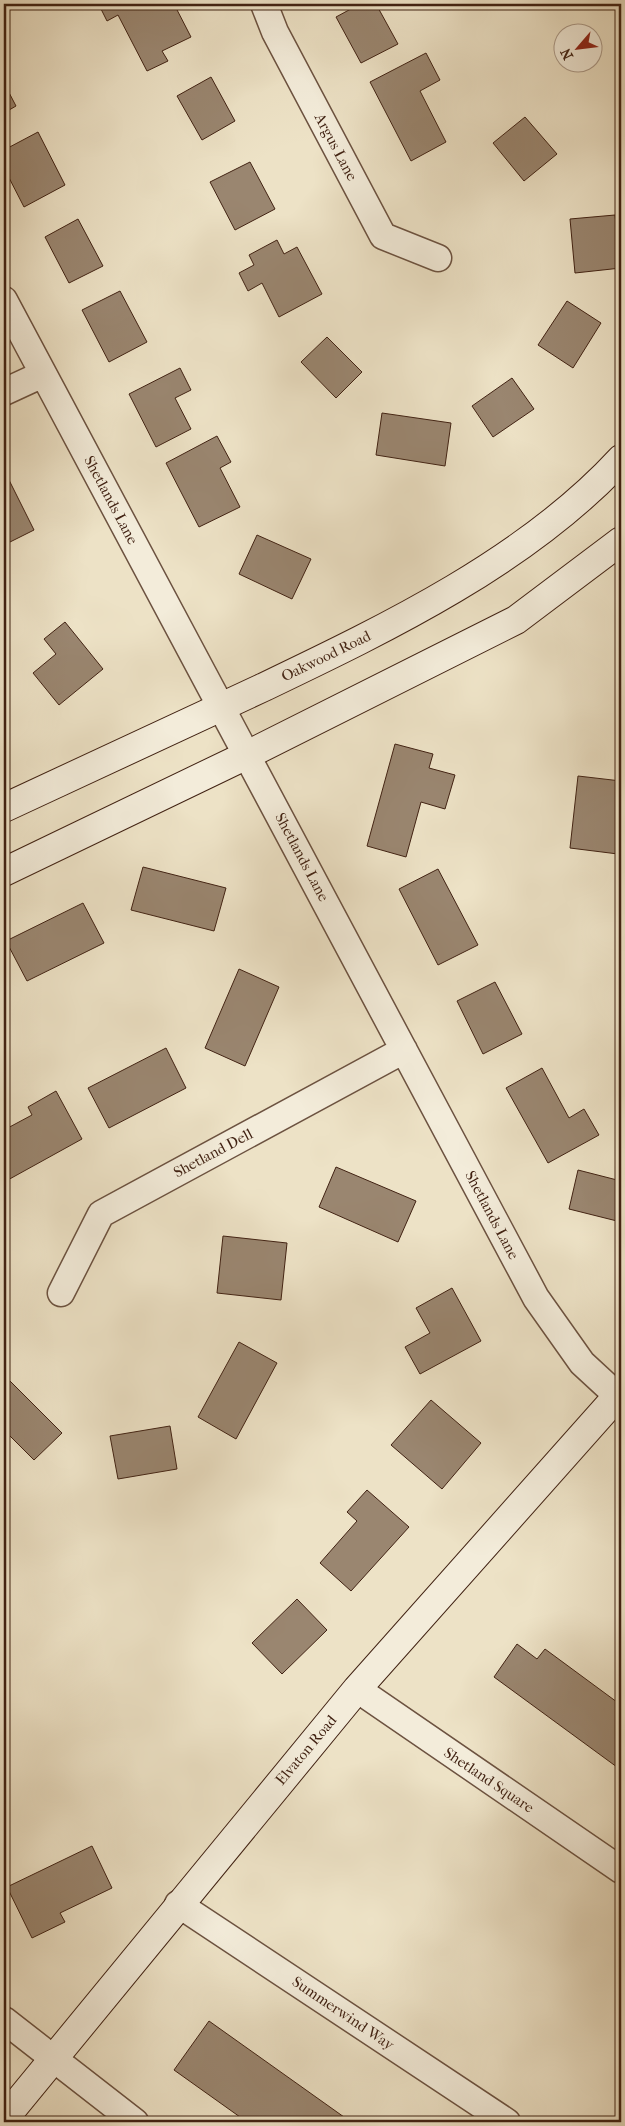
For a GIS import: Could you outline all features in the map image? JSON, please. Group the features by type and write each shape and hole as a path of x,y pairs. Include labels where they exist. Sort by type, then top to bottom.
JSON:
{"street":[{"name":"Argus Lane","path":"264,4 275,32 383,236 438,258"},
{"name":"Shetlands Lane","path":"4,300 536,1298 582,1363 620,1396"},
{"path":"4,392 43,374"},
{"name":"Oakwood Road","path":"4,808 334,654 440,598 548,526 621,459"},
{"path":"4,872 247,755 516,620 621,541"},
{"name":"Shetland Dell","path":"61,1293 100,1214 404,1050"},
{"name":"Elvaton Road","path":"4,2119 178,1904 356,1689 620,1396"},
{"name":"Shetland Square","path":"356,1689 621,1870"},
{"name":"Summerwind Way","path":"178,1904 507,2122"},
{"path":"4,2020 135,2122"}],"building":[{"path":"174,4 191,37 162,51 168,61 147,71 118,15 107,21 99,5"},
{"path":"360,4 376,4 398,44 361,63 336,17"},
{"path":"426,53 440,80 420,91 446,142 411,161 370,82"},
{"path":"211,77 235,121 202,140 177,96"},
{"path":"4,83 16,106 4,113"},
{"path":"525,117 557,154 524,181 493,143"},
{"path":"38,132 65,185 24,207 4,168 4,150"},
{"path":"250,162 275,209 235,230 210,182"},
{"path":"615,215 618,242 621,241 621,268 575,273 570,219"},
{"path":"78,219 103,266 69,283 45,237"},
{"path":"277,240 284,254 297,247 322,294 279,317 262,283 248,291 239,273 254,265 249,255"},
{"path":"120,291 147,342 109,362 82,310"},
{"path":"567,301 601,323 573,368 538,345"},
{"path":"327,337 362,372 336,398 301,362"},
{"path":"180,368 191,390 175,398 191,429 156,447 129,394"},
{"path":"512,378 534,409 493,437 472,406"},
{"path":"382,413 451,423 445,466 376,455"},
{"path":"217,436 231,462 220,468 240,507 199,527 166,463"},
{"path":"6,474 34,530 4,545 4,475"},
{"path":"257,535 311,559 292,599 239,574"},
{"path":"65,622 103,669 59,705 33,673 56,654 44,639"},
{"path":"395,744 433,754 429,768 455,775 445,809 421,802 406,857 367,846"},
{"path":"578,776 621,781 621,829 618,854 570,848"},
{"path":"143,867 226,888 214,931 131,910"},
{"path":"438,869 478,945 438,965 399,889"},
{"path":"83,903 104,943 27,981 6,941"},
{"path":"239,969 279,987 245,1066 205,1048"},
{"path":"495,982 522,1034 483,1054 457,1001"},
{"path":"166,1048 186,1088 109,1128 88,1088"},
{"path":"542,1068 569,1118 584,1109 599,1135 548,1163 506,1088"},
{"path":"56,1091 82,1139 6,1181 4,1177 4,1130 32,1115 28,1107"},
{"path":"336,1167 416,1201 398,1242 319,1207"},
{"path":"578,1170 621,1181 621,1222 569,1209"},
{"path":"223,1236 287,1243 281,1300 217,1293"},
{"path":"452,1288 481,1341 420,1374 405,1347 430,1333 416,1308"},
{"path":"239,1342 277,1363 236,1439 198,1417"},
{"path":"4,1375 62,1433 34,1460 4,1430"},
{"path":"431,1400 481,1443 442,1489 391,1445"},
{"path":"170,1426 177,1469 118,1479 110,1436"},
{"path":"367,1490 409,1527 351,1591 320,1563 357,1521 347,1512"},
{"path":"297,1599 327,1630 282,1674 252,1643"},
{"path":"517,1644 537,1659 545,1649 621,1705 621,1770 494,1677"},
{"path":"92,1846 112,1888 60,1913 65,1922 32,1938 7,1887"},
{"path":"209,2021 351,2122 247,2122 174,2070"}]}
